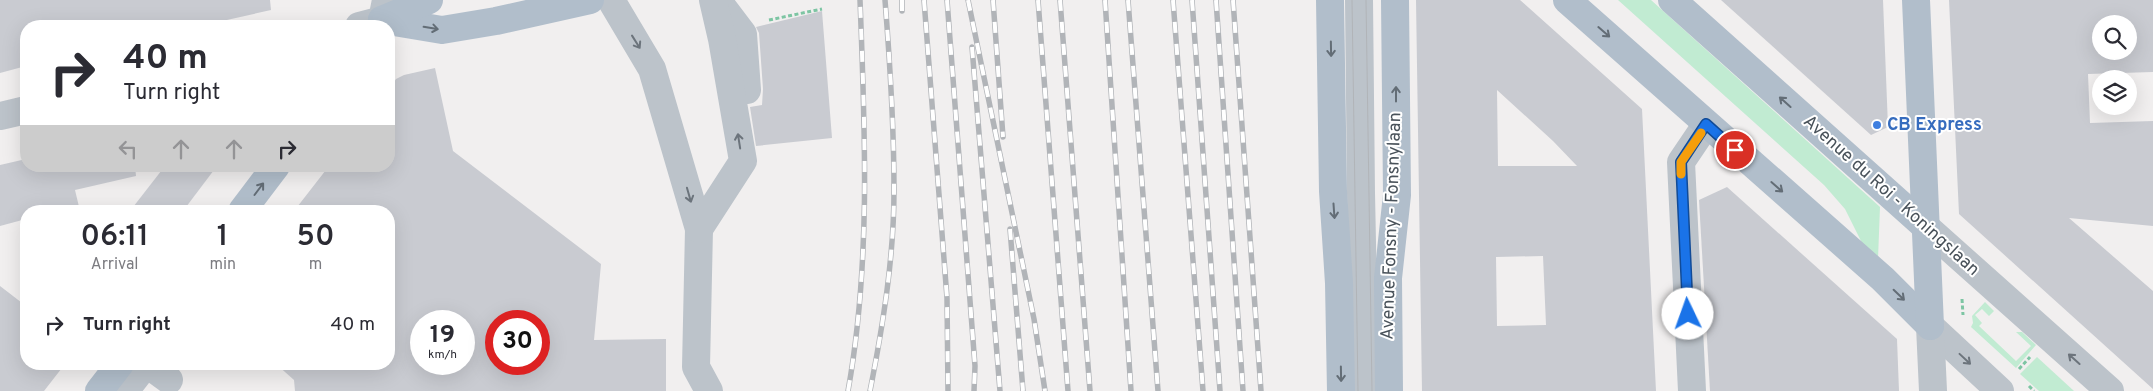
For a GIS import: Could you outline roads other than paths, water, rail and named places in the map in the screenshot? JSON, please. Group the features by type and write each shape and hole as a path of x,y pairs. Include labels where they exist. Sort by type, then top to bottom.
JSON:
{"main road":[{"path":"376,18 429,0"},
{"path":"395,21 442,30 496,21 590,0"},
{"path":"1330,0 1333,191 1339,283 1341,391"},
{"name":"Avenue Fonsny - Fonsnylaan","path":"1389,391 1388,278 1396,195 1395,0"},
{"path":"1567,0 1883,279 1930,326"},
{"name":"Avenue du Roi - Koningslaan","path":"1672,0 1926,227"},
{"path":"1916,0 1930,326"},
{"path":"247,205 271,172"},
{"path":"99,391 115,370"}],"street":[{"path":"611,0 652,69 699,229 696,367 708,391"},
{"path":"699,229 742,160 722,39 713,0"},
{"path":"717,0 742,34 748,98"},
{"name":"Avenue Fonsny - Fonsnylaan","path":"1360,0 1365,391"},
{"path":"0,116 20,111"},
{"path":"1692,391 1681,162 1706,124"},
{"name":"Avenue du Roi - Koningslaan","path":"1926,227 2110,391"},
{"path":"1930,326 1934,391"},
{"path":"1930,326 2000,391"},
{"path":"125,391 142,370"},
{"path":"155,370 169,380"}],"tram line":[{"path":"1352,0 1358,391"},
{"path":"1366,0 1372,391"}],"railway":[{"path":"848,391 855,343 863,245 864,147 860,0"},
{"path":"870,391 887,291 894,215 894,166 885,0"},
{"path":"902,0 902,11"},
{"path":"924,0 947,298 948,391"},
{"path":"947,0 975,366 974,391"},
{"path":"968,0 1034,319 1045,391"},
{"path":"993,0 1003,137"},
{"path":"1038,0 1068,391"},
{"path":"1060,0 1090,391"},
{"path":"1105,0 1131,391"},
{"path":"1128,0 1158,391"},
{"path":"1173,0 1203,391"},
{"path":"1192,0 1220,391"},
{"path":"1216,0 1243,391"},
{"path":"1233,0 1261,391"},
{"path":"972,47 1000,391"},
{"path":"1010,229 1023,391"}],"place":[{"name":"CB Express","path":"1877,125"}]}
